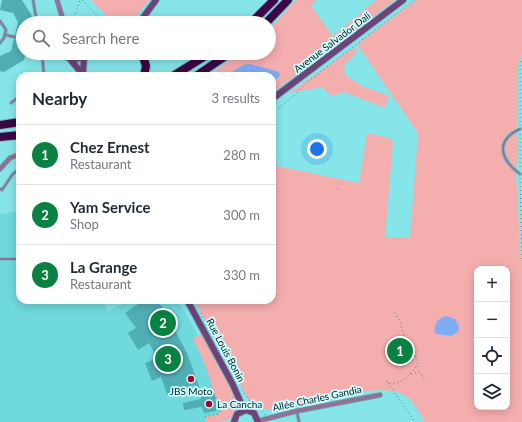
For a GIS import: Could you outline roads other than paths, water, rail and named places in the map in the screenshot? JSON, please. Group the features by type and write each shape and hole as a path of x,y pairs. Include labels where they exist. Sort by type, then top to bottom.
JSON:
{"highway":[{"path":"258,16 274,0"},
{"path":"273,16 288,0"},
{"path":"144,60 146,66 145,72"},
{"path":"179,72 199,60"},
{"path":"202,72 220,60"},
{"path":"0,125 16,123"},
{"path":"0,138 16,135"}],"street":[{"path":"57,0 63,16"},
{"path":"143,16 156,0"},
{"name":"Avenue Salvador Dali","path":"276,96 403,0"},
{"path":"71,60 81,72"},
{"path":"84,72 85,60"},
{"path":"0,169 10,158 16,156"},
{"name":"Rue Louis Bonin","path":"189,304 233,385 244,410"},
{"name":"Allée Charles Gandia","path":"258,422 265,418 371,395 380,395"},
{"path":"234,422 237,414 244,410 254,413 258,422"}],"lane":[{"path":"33,0 36,16"},
{"path":"0,21 4,25 6,34 0,43"},
{"path":"6,34 16,37"},
{"path":"43,60 44,72"},
{"path":"10,103 16,99"},
{"path":"520,129 505,139 502,147 509,164 520,174"},
{"path":"0,189 2,190 16,172"},
{"path":"0,259 16,259"},
{"path":"297,411 299,422"}],"place":[{"name":"Yam Service","path":"163,323"},
{"name":"Chez Ernest","path":"400,351"},
{"name":"La Grange","path":"168,359"},
{"name":"JBS Moto","path":"191,379"},
{"name":"La Cancha","path":"209,404"}]}
